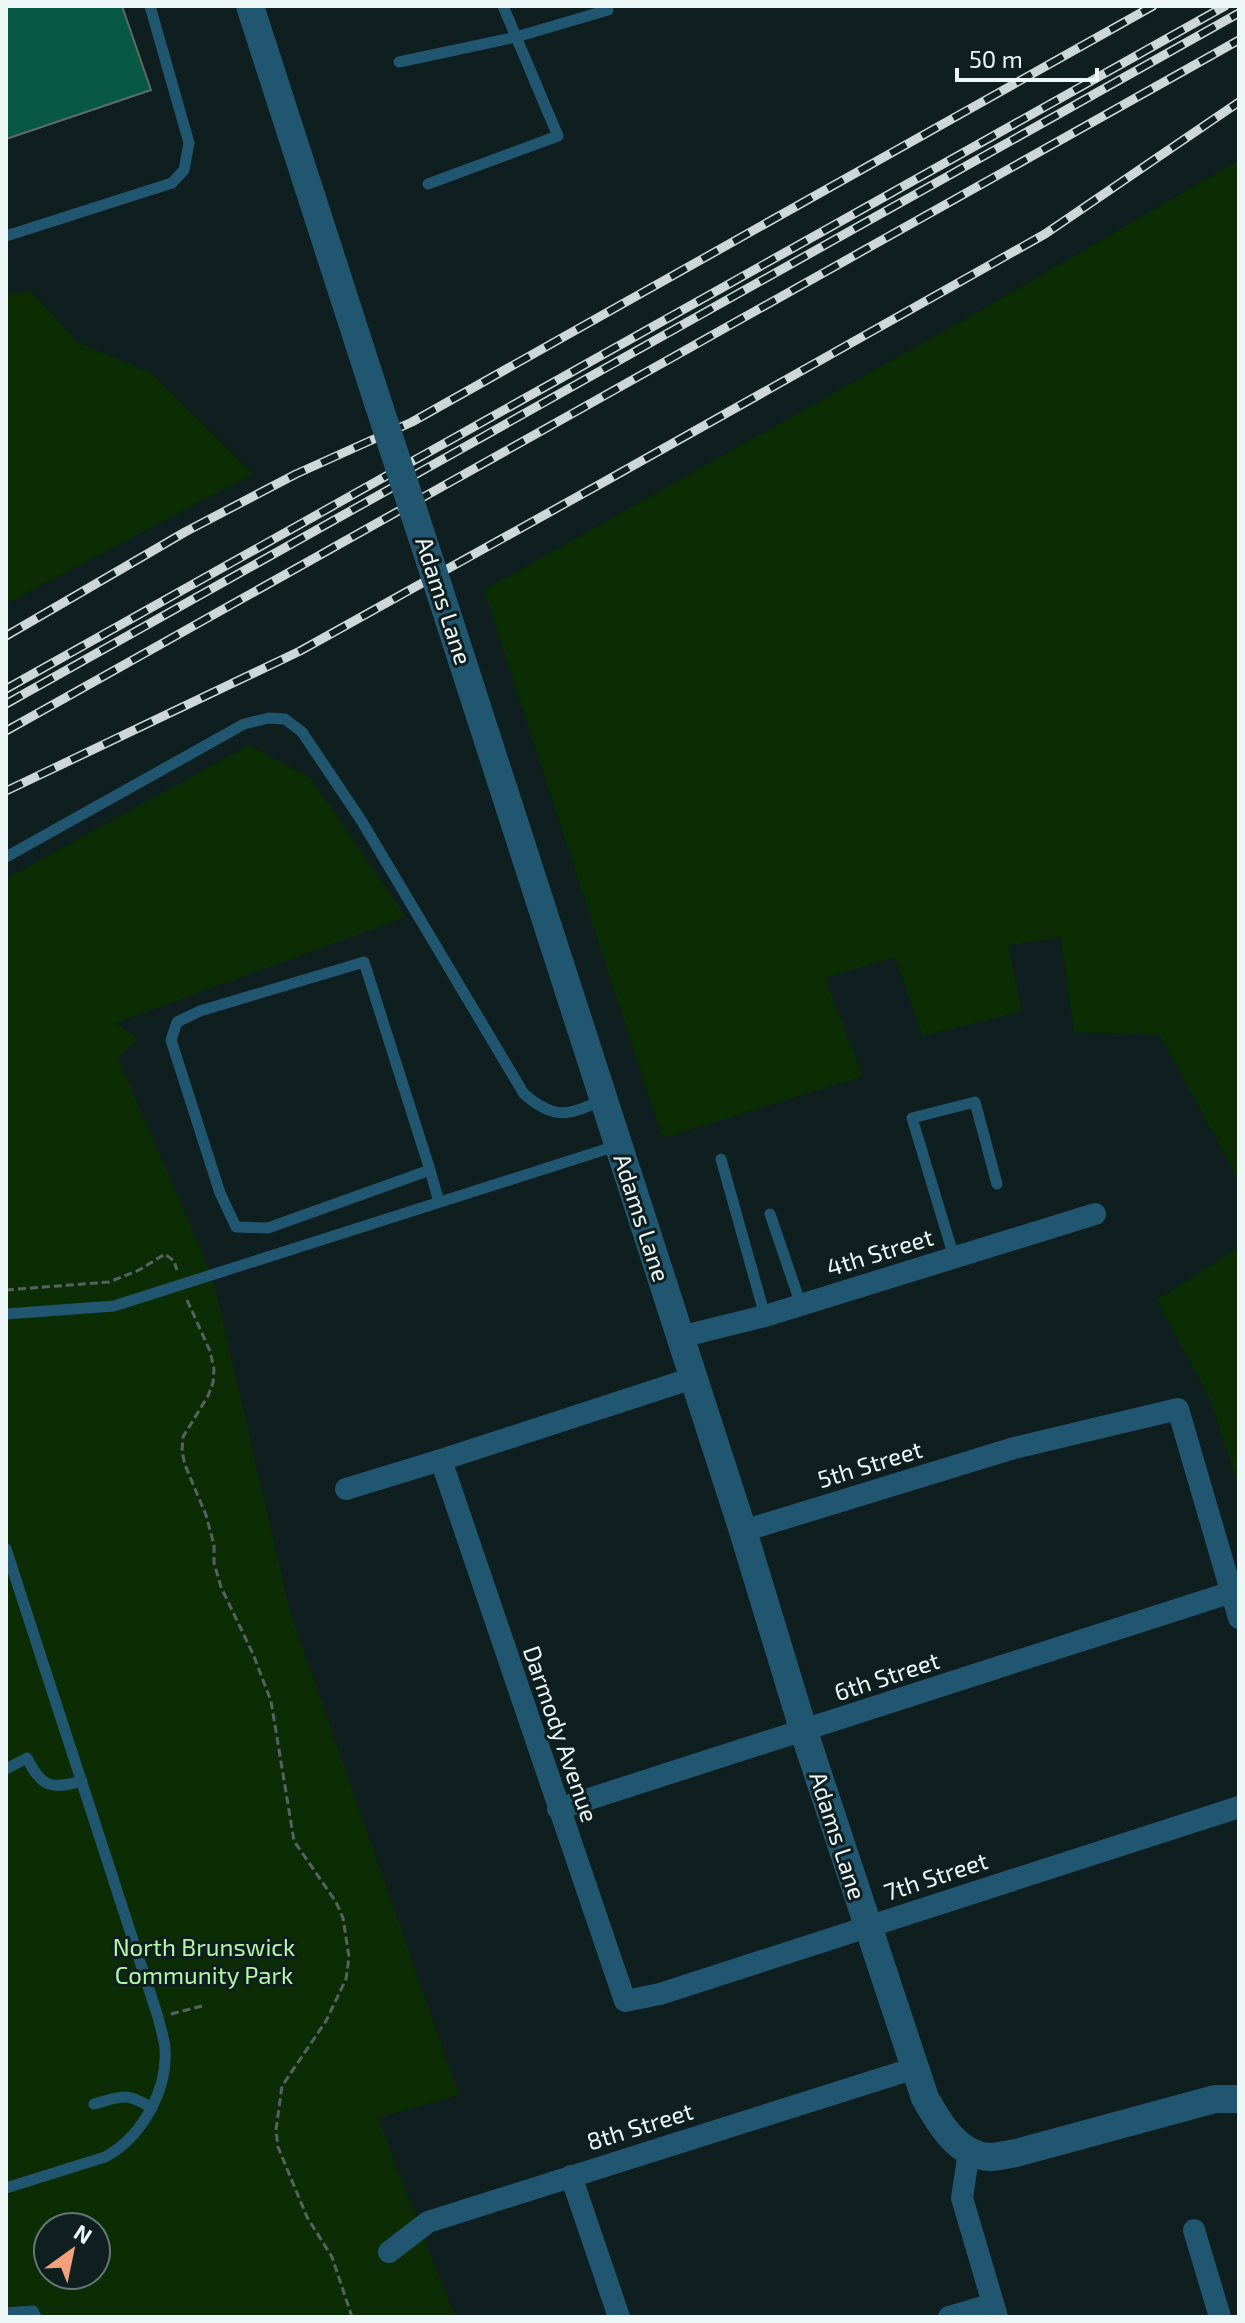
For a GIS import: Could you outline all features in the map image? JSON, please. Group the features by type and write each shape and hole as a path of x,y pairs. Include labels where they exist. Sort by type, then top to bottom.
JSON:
{"street":[{"name":"Adams Lane","path":"250,6 743,1531 867,1926 925,2098 949,2136 969,2151"},
{"name":"4th Street","path":"680,1337 765,1316 1095,1214"},
{"path":"346,1489 693,1378"},
{"name":"5th Street","path":"743,1531 1014,1448 1178,1409 1232,1592"},
{"name":"Darmody Avenue","path":"441,1460 625,2001 649,1996"},
{"path":"1232,1592 1239,1618"},
{"name":"6th Street","path":"558,1809 1232,1592"},
{"name":"7th Street","path":"649,1996 1239,1807"},
{"name":"8th Street","path":"389,2252 428,2222 915,2068"},
{"path":"949,2317 995,2310 962,2198 969,2151 989,2157 1016,2153 1215,2099 1239,2099"},
{"path":"571,2176 619,2317"},
{"path":"1194,2230 1220,2317"}],"lane":[{"path":"6,236 172,183 184,170 189,143 150,6"},
{"path":"428,184 558,136 503,6"},
{"path":"399,62 516,37 608,10"},
{"path":"6,857 244,724 269,718 285,719 302,732 361,820 524,1094 541,1108 557,1114 574,1113 603,1100"},
{"path":"430,1170 268,1228 236,1227 220,1193 171,1040 177,1022 200,1011 364,962 430,1170 439,1202"},
{"path":"954,1257 912,1118 975,1102 997,1184"},
{"path":"6,1314 114,1306 618,1145"},
{"path":"721,1159 765,1316"},
{"path":"770,1214 801,1305"},
{"path":"6,1549 165,2046 165,2067 152,2108 129,2140 105,2157 6,2188"},
{"path":"6,1769 27,1758 39,1780 48,1785 58,1787 82,1781"},
{"path":"94,2104 120,2096 133,2097 152,2108"},
{"path":"6,2313 33,2311 36,2317"}],"path":[{"path":"6,1290 109,1282 139,1270 165,1254 174,1261 177,1274"},
{"path":"186,1296 210,1351 214,1369 208,1396 183,1437 185,1465 206,1515 221,1587 271,1701 294,1841 336,1902 343,1918 349,1957 346,1979 326,2021 282,2086 276,2130 278,2147 307,2217 332,2257 352,2317"},
{"path":"158,2017 202,2006"}],"green space":[{"path":"1239,160 1239,1181 1160,1035 1074,1032 1061,937 1008,945 1022,1011 923,1036 895,957 825,978 863,1076 667,1137 661,1133 484,590 976,313"},
{"path":"31,291 77,342 151,373 253,474 6,604 6,295"},
{"name":"North Brunswick Community Park","path":"249,745 311,778 406,917 116,1023 138,1039 118,1058 212,1275 290,1611 459,2095 378,2118 455,2317 6,2317 6,879"},
{"path":"1239,1247 1239,1488 1211,1401 1157,1300"}],"building":[{"path":"6,6 122,6 151,90 6,139"}],"railway":[{"path":"6,636 185,532 296,474 412,422 1153,6"},
{"path":"6,689 1225,6"},
{"path":"6,704 1239,13"},
{"path":"6,731 1239,40"},
{"path":"6,791 300,651 611,478 1045,234 1239,102"}]}
